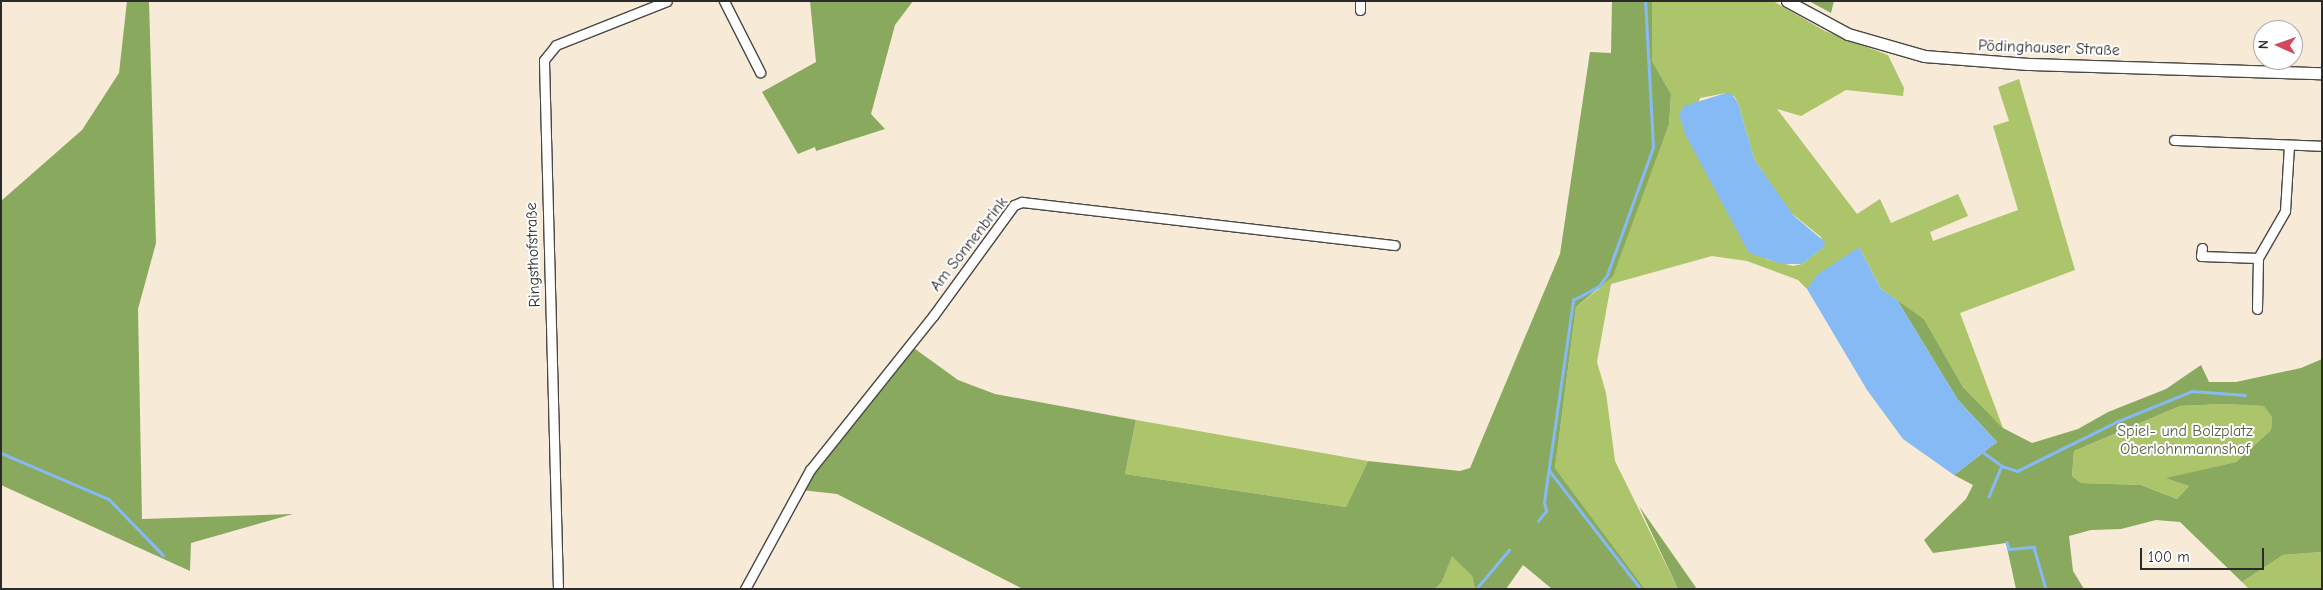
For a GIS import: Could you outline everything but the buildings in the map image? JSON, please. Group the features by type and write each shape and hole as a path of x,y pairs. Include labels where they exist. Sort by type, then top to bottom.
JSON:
{"main road":[{"name":"Pödinghauser Straße","path":"1787,1 1848,34 1933,57 2028,64 2322,73"}],"street":[{"name":"Ringsthofstraße","path":"558,589 544,60 556,44 668,1"},
{"path":"724,1 760,72"},
{"path":"2174,140 2322,146"},
{"path":"2257,309 2258,258 2285,211 2288,145"},
{"name":"Am Sonnenbrink","path":"745,589 810,470 904,349 923,328 1014,205 1022,202 1394,245"},
{"path":"2202,248 2201,256 2258,258"}],"green space":[{"path":"127,1 149,1 156,243 138,309 142,519 293,514 191,543 190,571 1,485 1,201 82,130 119,73"},
{"path":"810,1 913,1 895,25 871,114 885,129 816,151 815,147 798,154 762,92 816,62"},
{"path":"1612,1 1652,1 1652,61 1671,94 1669,124 1613,276 1576,307 1555,468 1645,589 1552,589 1523,565 1506,589 1475,589 1472,576 1452,556 1442,582 1435,589 1023,589 837,494 801,490 812,470 911,346 958,380 995,394 1136,420 1125,474 1346,507 1368,461 1460,471 1470,468 1560,254 1590,52 1611,53"},
{"path":"1652,1 1773,1 1825,31 1888,55 1904,88 1903,96 1846,90 1801,116 1777,109 1857,214 1880,199 1891,223 1958,194 1968,216 1930,232 1933,241 2018,210 1993,126 2009,121 1998,87 2019,79 2075,270 1960,313 2003,428 1963,387 1924,319 1881,289 1859,247 1807,289 1798,280 1747,261 1712,256 1611,284 1597,362 1606,393 1615,461 1678,589 1645,589 1555,468 1576,307 1600,288 1669,124 1671,94 1652,61","holes":["1726,93 1734,96 1738,103 1755,161 1790,212 1821,237 1824,247 1802,264 1793,266 1766,259 1686,136 1700,98"]},
{"path":"1809,1 1834,1 1831,13"},
{"path":"1897,300 1924,319 1963,387 2003,428 2032,443 2078,429 2108,412 2166,389 2201,365 2209,382 2236,382 2301,368 2322,359 2322,552 2283,555 2242,582 2180,522 2156,520 2121,529 2091,530 2069,536 2073,571 2084,589 2016,589 2006,543 1933,553 1924,540 1966,499 1973,485 1954,475 1997,442 1958,400","holes":["2223,404 2264,406 2272,417 2271,430 2236,462 2166,478 2189,486 2177,499 2141,485 2081,483 2072,476 2074,451 2180,406"]},
{"name":"Spiel- und Bolzplatz Oberlohnmannshof","path":"2223,404 2265,406 2272,417 2271,430 2236,462 2168,478 2189,486 2177,499 2141,485 2081,483 2072,476 2074,451 2180,406"},
{"path":"1136,420 1368,461 1346,507 1125,474"},
{"path":"1639,506 1697,589 1678,589"},
{"path":"2322,552 2322,589 2249,589 2242,582 2283,555"},
{"path":"1452,555 1472,576 1475,589 1435,589 1442,582"}],"water":[{"path":"1731,93 1738,103 1755,161 1794,216 1825,242 1824,247 1802,264 1782,264 1749,253 1686,136 1679,115 1684,106"},
{"path":"1859,247 1881,289 1897,300 1958,400 1997,442 1954,475 1903,439 1867,390 1807,289 1817,275"}],"waterway":[{"path":"1538,521 1546,511 1544,502 1573,300 1599,286 1607,275 1653,147 1645,1"},
{"path":"2002,466 2017,471 2116,422 2192,391 2245,395"},
{"path":"1983,452 2002,466 1989,496"},
{"path":"1,453 109,499 163,555"},
{"path":"1549,470 1641,589"},
{"path":"2007,542 2009,549 2034,547 2046,589"},
{"path":"1476,589 1509,550"}]}
